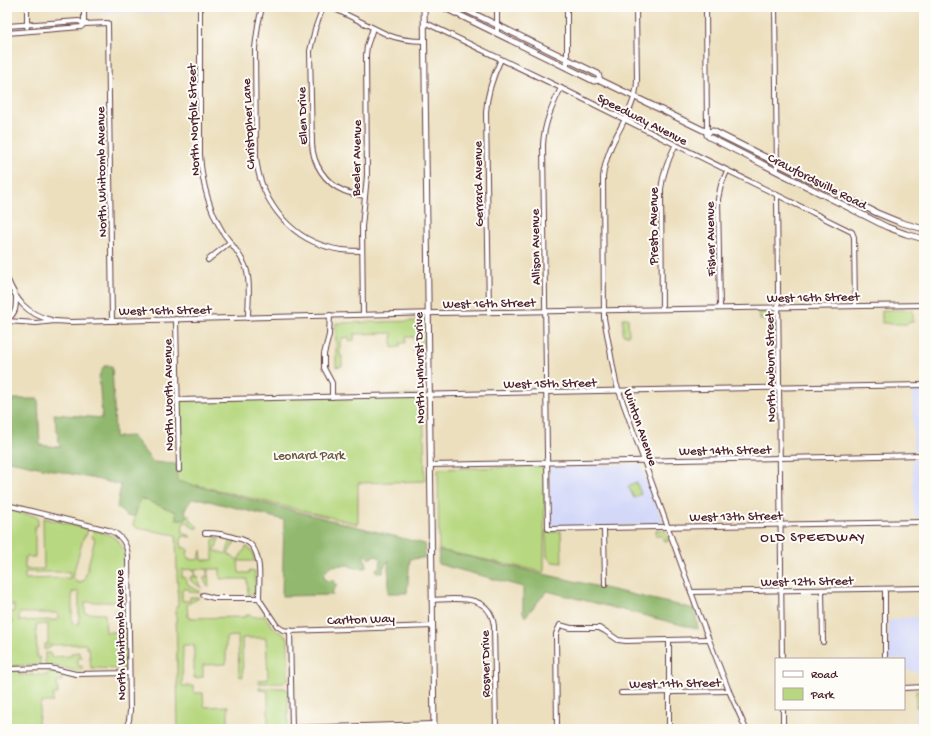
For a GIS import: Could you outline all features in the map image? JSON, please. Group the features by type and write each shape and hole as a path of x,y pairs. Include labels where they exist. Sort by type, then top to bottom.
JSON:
{"main road":[{"name":"North Lynhurst Drive","path":"424,7 434,727"},
{"name":"Crawfordsville Road","path":"443,7 594,81 600,80 707,132 713,131 885,217 924,229"},
{"name":"Crawfordsville Road","path":"460,7 598,74 600,80"},
{"name":"Crawfordsville Road","path":"707,132 709,137 893,230 924,239"}],"street":[{"path":"26,7 27,31"},
{"path":"84,7 84,24"},
{"name":"North Norfolk Street","path":"200,7 200,148 202,171 206,192 219,226 242,259 247,272 248,318"},
{"name":"Christopher Lane","path":"262,7 256,33 255,58 256,156 258,172 263,188 270,202 278,213 288,225 299,233 329,248 362,252"},
{"name":"Ellen Drive","path":"323,7 315,28 310,51 313,155 320,171 334,185 350,193 365,196"},
{"path":"331,7 384,34 409,41 425,41"},
{"path":"497,7 497,33"},
{"path":"567,7 567,68"},
{"path":"635,97 637,81 636,7"},
{"path":"706,7 707,132"},
{"path":"775,7 777,171"},
{"path":"7,26 79,21 84,24"},
{"name":"Speedway Avenue","path":"424,22 852,232 854,239 855,306"},
{"name":"North Whitcomb Avenue","path":"84,24 108,23 112,320"},
{"path":"7,33 81,27 84,24"},
{"name":"Beeler Avenue","path":"363,314 362,222 367,176 366,55 367,46 373,28"},
{"name":"Gerrard Avenue","path":"489,312 486,112 490,85 501,59"},
{"name":"Allison Avenue","path":"548,529 543,141 547,120 560,88"},
{"name":"Winton Avenue","path":"635,97 608,153 603,178 604,320 607,338 616,383 667,527 708,639 746,729"},
{"name":"Presto Avenue","path":"662,309 661,189 664,172 675,146"},
{"name":"Fisher Avenue","path":"720,308 718,199 726,171"},
{"name":"North Auburn Street","path":"777,196 782,658"},
{"path":"208,260 230,242"},
{"path":"7,278 22,304 41,318 55,321"},
{"name":"West 16th Street","path":"7,321 16,307 16,296"},
{"name":"West 16th Street","path":"7,321 36,323 55,321 68,322 248,318 363,314 924,305"},
{"path":"330,315 329,335 324,354 324,368 332,382 332,396"},
{"name":"North Worth Avenue","path":"176,319 179,470"},
{"name":"West 15th Street","path":"177,400 924,385"},
{"name":"West 14th Street","path":"430,465 924,455"},
{"name":"North Whitcomb Avenue","path":"7,505 108,530 117,534 124,542 128,556 130,715 126,729"},
{"name":"West 13th Street","path":"548,529 924,522"},
{"path":"604,528 605,585"},
{"path":"206,533 224,534 244,540 252,546 258,556 259,598 277,626 283,630 290,630 292,729 434,727"},
{"name":"West 12th Street","path":"691,592 924,588"},
{"path":"885,589 885,656"},
{"path":"822,590 823,642"},
{"path":"203,595 214,598 259,598"},
{"name":"Rosner Drive","path":"432,600 472,600 484,606 492,617 494,626 496,729"},
{"path":"557,729 556,634 560,625 572,628 599,628 623,641 708,639"},
{"name":"Carlton Way","path":"290,630 433,626"},
{"path":"669,640 669,729"},
{"path":"7,669 50,668 76,674 129,673"},
{"path":"905,688 924,687"},
{"name":"West 11th Street","path":"621,693 729,691"},
{"path":"783,710 783,729"}],"shaded area":[{"path":"87,7 169,7 169,13 87,13"},
{"path":"924,389 924,451 913,451 913,390"},
{"path":"912,459 924,459 924,517 914,517"},
{"path":"641,464 664,524 550,527 549,466"},
{"path":"918,593 924,593 924,674 905,669 905,658 889,658 888,620 918,617"},
{"path":"916,707 924,707 924,729 916,729"}],"green space":[{"path":"882,310 913,310 913,322 909,322 908,324 882,323"},
{"path":"759,312 775,313 775,338 769,338 769,322 760,320"},
{"path":"623,318 628,318 629,335 623,335"},
{"path":"419,321 422,329 422,351 412,350 415,348 414,337 406,337 406,343 400,343 400,347 392,348 392,333 354,334 354,340 349,341 349,337 342,338 340,341 342,366 336,367 336,323"},
{"path":"104,366 112,366 115,437 132,436 153,462 176,464 177,481 425,544 424,558 410,559 407,593 388,593 389,560 383,568 383,573 377,573 376,569 380,566 381,559 375,555 369,559 366,555 363,555 367,564 365,568 354,568 348,565 330,566 324,574 325,580 334,581 337,585 332,592 333,595 282,596 284,520 201,499 192,499 185,509 187,518 176,520 176,512 140,498 135,516 126,516 117,507 121,485 7,461 7,399 38,399 40,445 60,447 54,414 102,418 99,376"},
{"name":"Leonard Park","path":"423,395 425,481 358,483 358,524 197,485 178,500 174,467 178,466 177,400"},
{"path":"545,466 544,572 439,550 438,469"},
{"path":"636,482 641,494 634,498 628,486"},
{"path":"140,497 177,512 187,518 189,515 191,521 198,527 197,529 190,526 190,523 184,522 183,524 182,533 191,537 182,536 181,539 182,548 187,548 187,557 189,559 199,559 201,550 202,560 213,560 213,540 217,538 220,538 215,551 226,554 231,539 236,540 228,554 238,560 247,546 253,553 255,561 238,561 239,573 249,573 249,571 255,572 255,590 253,594 248,595 247,579 220,579 220,569 208,569 209,587 204,579 204,577 207,577 207,569 195,569 195,577 199,577 198,580 202,588 191,581 190,577 194,577 194,569 182,570 182,577 186,578 187,583 192,588 200,591 199,593 190,592 189,589 182,589 182,601 190,601 190,597 199,598 187,605 188,618 246,617 246,615 250,615 251,617 265,616 269,623 288,637 288,680 283,683 259,683 258,681 268,679 266,638 242,638 243,677 239,676 238,636 226,637 226,664 203,665 203,677 194,678 194,645 183,645 182,686 194,686 194,693 203,693 204,707 228,706 228,729 178,729 176,606 178,605 176,535 137,528 133,525"},
{"path":"7,509 38,517 38,525 35,526 35,557 25,557 25,569 44,569 44,518 88,529 86,536 84,536 72,578 76,580 76,582 80,583 81,581 84,581 95,539 92,537 93,530 112,536 124,551 124,605 118,605 117,602 85,602 85,613 105,614 106,632 119,632 117,631 117,614 114,614 115,610 124,609 125,669 91,668 89,648 86,648 86,644 50,645 50,648 45,650 43,648 45,647 45,644 48,644 48,624 36,625 37,657 40,658 40,665 7,666 7,623 13,622 7,620 7,612 14,612 14,605 7,605","holes":["25,572 70,572 70,578 25,579","72,592 79,592 79,624 72,624","19,613 58,613 58,620 19,621"]},
{"path":"656,530 665,530 669,541 663,541 662,536 656,536"},
{"path":"546,531 551,531 550,533 561,531 562,563 553,562 547,557"},
{"path":"439,550 695,609 698,629 547,591 525,617 523,612 523,587 438,564"},
{"path":"79,652 79,655 81,655 82,658 78,658 78,666 82,666 82,669 78,671 45,665 45,653 50,653 51,657 71,656 71,653"},
{"path":"7,670 20,670 19,675 48,675 49,671 62,674 62,681 57,681 58,694 53,694 53,702 41,702 37,729 7,729"},
{"path":"259,688 284,688 288,690 288,729 268,729 268,691 259,690"},
{"path":"916,691 924,691 924,707 916,707"}],"district":[{"name":"OLD SPEEDWAY","path":"813,536"}]}
